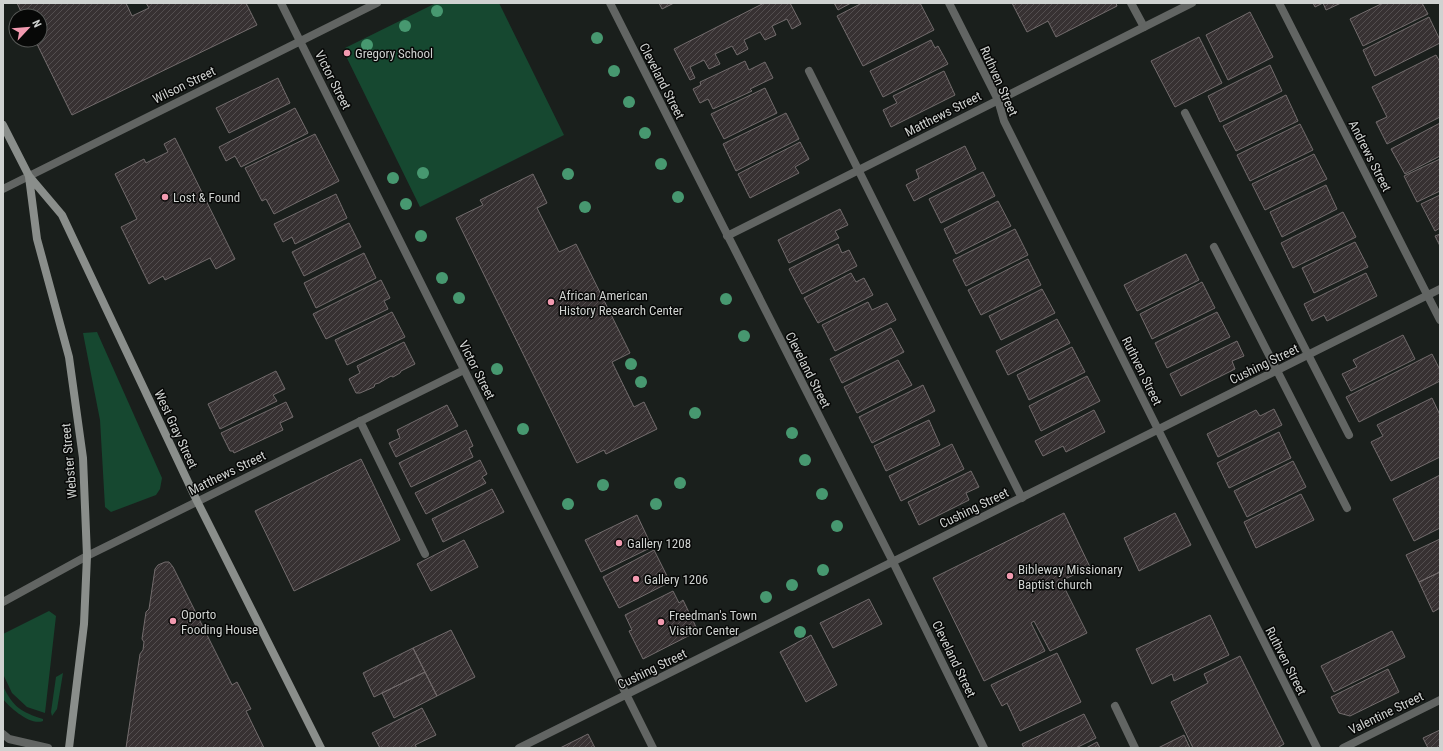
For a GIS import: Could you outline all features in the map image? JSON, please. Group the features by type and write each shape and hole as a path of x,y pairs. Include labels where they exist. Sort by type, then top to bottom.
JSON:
{"main road":[{"name":"West Gray Street","path":"3,125 29,176 62,215 197,501 321,748"},
{"name":"Webster Street","path":"29,176 37,239 69,357 83,458 87,556 84,624 69,748"}],"street":[{"name":"Victor Street","path":"280,3 653,748"},
{"name":"Wilson Street","path":"3,189 377,3"},
{"name":"Cleveland Street","path":"610,3 893,562 984,748"},
{"name":"Ruthven Street","path":"949,3 998,100 1004,121 1317,748"},
{"path":"1131,3 1144,27"},
{"name":"Matthews Street","path":"727,236 1192,3"},
{"name":"Andrews Street","path":"1279,3 1440,320"},
{"path":"808,71 1022,498"},
{"path":"1185,113 1349,435"},
{"path":"1214,247 1346,508"},
{"name":"Cushing Street","path":"520,748 1440,289"},
{"name":"Matthews Street","path":"3,602 87,556 464,370"},
{"path":"360,421 425,554"},
{"name":"Valentine Street","path":"1343,748 1440,700"},
{"path":"1115,706 1135,748"},
{"path":"3,734 9,739 48,748"}],"green space":[{"path":"436,3 499,3 564,135 420,207 344,52 345,48"},
{"path":"97,332 162,478 160,489 156,495 111,512 105,507 100,420 83,333"},
{"path":"49,611 56,616 45,713 27,707 12,693 3,674 3,634"},
{"path":"63,673 57,709 52,716 51,712 56,677"},
{"path":"3,686 10,699 18,708 43,719 43,721 38,722 27,719 11,707 3,699"}],"building":[{"path":"17,3 126,3 132,16 149,8 146,3 246,3 257,25 72,115 39,48 48,48 48,8 19,8"},
{"path":"659,3 674,3 662,9"},
{"path":"764,3 790,3 801,24 792,29 787,19 772,26 776,35 765,40 760,32 744,40 748,49 737,55 732,46 715,54 720,64 709,69 704,60 690,67 695,78 690,80 674,49"},
{"path":"834,3 851,3 838,10"},
{"path":"862,3 920,3 934,30 863,66 837,16"},
{"path":"1012,3 1116,3 1117,6 1056,37 1048,21 1027,32"},
{"path":"1313,3 1323,3 1315,7"},
{"path":"1323,3 1341,3 1326,10"},
{"path":"1383,3 1422,3 1428,14 1363,46 1350,19"},
{"path":"1250,12 1273,57 1228,80 1206,35"},
{"path":"1429,17 1440,43 1375,76 1363,50"},
{"path":"1199,37 1222,83 1175,107 1151,61"},
{"path":"931,40 935,48 938,46 948,64 883,97 870,71"},
{"path":"1436,55 1440,62 1440,117 1387,144 1376,122 1387,117 1372,87"},
{"path":"745,61 749,70 765,62 773,78 750,89 752,91 713,109 708,99 700,103 693,89 701,85 700,82"},
{"path":"1270,65 1282,91 1220,122 1208,96"},
{"path":"944,71 955,95 891,127 883,110 897,103 893,96"},
{"path":"278,78 290,103 229,133 216,108"},
{"path":"765,88 777,113 724,139 711,114"},
{"path":"1286,95 1298,121 1236,151 1223,126"},
{"path":"295,108 308,133 241,167 235,156 226,161 219,147"},
{"path":"786,113 799,139 736,171 723,144"},
{"path":"1440,123 1440,156 1405,174 1391,149"},
{"path":"1300,124 1313,150 1250,181 1237,155"},
{"path":"315,134 339,181 274,214 266,199 262,201 245,168"},
{"name":"Lost & Found","path":"175,138 235,259 216,269 210,258 165,280 163,276 149,284 121,227 137,219 115,174 144,159 146,163 168,152 164,144"},
{"path":"800,142 809,159 795,167 799,173 750,198 738,174"},
{"path":"965,146 976,169 914,201 906,185 919,178 916,170"},
{"path":"1314,154 1327,179 1265,210 1252,184"},
{"path":"1440,159 1440,191 1417,202 1404,176"},
{"path":"983,172 995,196 941,223 929,199"},
{"name":"African American History Research Center","path":"533,174 547,203 537,208 559,252 576,244 630,353 612,362 634,407 644,402 657,429 606,454 604,450 577,463 456,218 483,205 480,200"},
{"path":"1326,185 1337,209 1282,237 1270,212"},
{"path":"336,194 347,218 295,244 292,237 283,242 274,224"},
{"path":"1440,195 1440,228 1435,231 1421,204"},
{"path":"998,201 1011,226 956,254 944,229"},
{"path":"840,209 848,225 835,231 839,238 789,263 778,240"},
{"path":"1343,212 1356,237 1293,268 1281,243"},
{"path":"349,223 361,247 304,276 292,252"},
{"path":"1015,229 1028,255 966,286 953,260"},
{"path":"1440,234 1440,246 1435,236"},
{"path":"1355,242 1368,267 1314,293 1302,268"},
{"path":"838,244 842,253 849,250 857,266 802,294 789,269"},
{"path":"364,253 376,278 316,308 304,283"},
{"path":"1186,254 1199,280 1137,311 1124,285"},
{"path":"1028,259 1041,285 981,315 968,290"},
{"path":"851,273 856,282 864,278 873,295 818,323 804,298"},
{"path":"1366,273 1377,296 1327,321 1324,315 1312,321 1304,304"},
{"path":"381,280 390,298 384,301 388,309 326,339 313,314"},
{"path":"1202,282 1215,308 1152,339 1140,314"},
{"path":"1042,289 1055,313 1001,340 989,316"},
{"path":"868,302 872,310 887,303 896,320 835,351 822,325"},
{"path":"392,312 405,337 347,365 335,340"},
{"path":"1217,312 1230,337 1167,368 1155,343"},
{"path":"1057,319 1070,343 1008,375 996,351"},
{"path":"891,328 904,352 842,383 830,359"},
{"path":"1403,335 1415,359 1351,391 1342,374 1357,367 1353,360"},
{"path":"1237,341 1244,356 1232,361 1235,369 1181,396 1170,374"},
{"path":"404,342 415,364 393,377 391,376 375,384 374,387 360,393 356,393 349,379 360,373 357,366"},
{"path":"1072,347 1085,372 1029,400 1017,375"},
{"path":"1432,354 1440,370 1440,381 1359,422 1346,397"},
{"path":"898,360 912,385 857,413 844,387"},
{"path":"276,371 285,389 273,395 277,401 220,429 208,404"},
{"path":"1087,376 1100,401 1041,431 1029,406"},
{"path":"923,385 935,411 872,443 859,417"},
{"path":"1432,398 1440,415 1440,457 1391,481 1371,442 1383,436 1377,425"},
{"path":"286,402 293,417 280,423 283,430 234,453 233,451 230,451 221,433"},
{"path":"447,405 458,426 396,457 389,443 400,438 397,430"},
{"path":"1274,409 1282,425 1218,457 1207,434 1256,410 1260,416"},
{"path":"1094,410 1105,432 1066,452 1063,446 1043,456 1035,441"},
{"path":"929,420 940,445 886,471 874,446"},
{"path":"466,430 473,446 469,448 473,457 411,487 399,463"},
{"path":"1279,432 1291,458 1229,488 1217,463"},
{"path":"952,444 964,469 901,501 889,476"},
{"path":"361,459 400,540 294,591 255,511"},
{"path":"480,460 487,474 482,477 486,483 426,514 415,493"},
{"path":"1293,461 1306,487 1247,517 1234,491"},
{"path":"971,471 979,487 966,493 969,500 919,525 908,502"},
{"path":"1440,475 1440,528 1414,541 1393,499"},
{"path":"492,489 504,512 443,542 432,519"},
{"path":"1301,494 1314,520 1256,548 1244,522"},
{"path":"1064,513 1090,567 1061,581 1087,633 1050,651 1034,621 1031,623 1045,651 984,681 933,578"},
{"path":"1175,513 1191,545 1139,571 1124,538"},
{"name":"Gallery 1208","path":"637,515 652,547 601,572 585,540"},
{"path":"1440,539 1440,572 1419,582 1406,555"},
{"path":"464,540 478,567 431,591 417,564"},
{"name":"Gallery 1206","path":"654,550 670,582 619,608 603,577"},
{"path":"169,562 173,567 232,685 237,682 251,709 246,711 264,748 126,748 140,654 143,650 144,642 142,639 146,612 149,609 155,569 158,565"},
{"path":"1440,572 1440,608 1433,612 1419,582"},
{"name":"Freedman's Town Visitor Center","path":"673,591 679,603 683,600 698,631 643,659 629,631 632,630 625,615"},
{"path":"869,599 882,624 833,648 820,623"},
{"path":"1210,615 1229,655 1174,681 1172,674 1152,684 1136,649"},
{"path":"451,630 475,677 437,696 413,648"},
{"path":"1392,631 1405,657 1334,692 1321,666"},
{"path":"811,635 837,685 806,702 780,652"},
{"path":"413,648 425,672 374,697 363,673"},
{"path":"1057,653 1081,702 1020,731 1007,703 1002,706 991,685"},
{"path":"1240,656 1284,744 1277,748 1193,748 1171,702 1208,683 1204,674"},
{"path":"1388,669 1399,692 1350,716 1339,713 1331,697"},
{"path":"425,672 437,696 394,718 382,693"},
{"path":"422,708 436,735 415,745 417,748 380,748 372,733"},
{"path":"1084,714 1096,738 1076,748 1024,748 1022,744"},
{"path":"1440,730 1440,748 1428,748 1423,738"},
{"path":"588,734 595,748 560,748"},
{"path":"1184,735 1190,748 1158,748"},
{"path":"1097,742 1100,748 1086,748"}],"place":[{"name":"Gregory School","path":"347,53"},
{"name":"Lost & Found","path":"165,197"},
{"name":"African American History Research Center","path":"551,302"},
{"name":"Gallery 1208","path":"619,543"},
{"name":"Bibleway Missionary Baptist church","path":"1010,576"},
{"name":"Gallery 1206","path":"636,579"},
{"name":"Oporto Fooding House","path":"173,621"},
{"name":"Freedman's Town Visitor Center","path":"661,622"}]}
